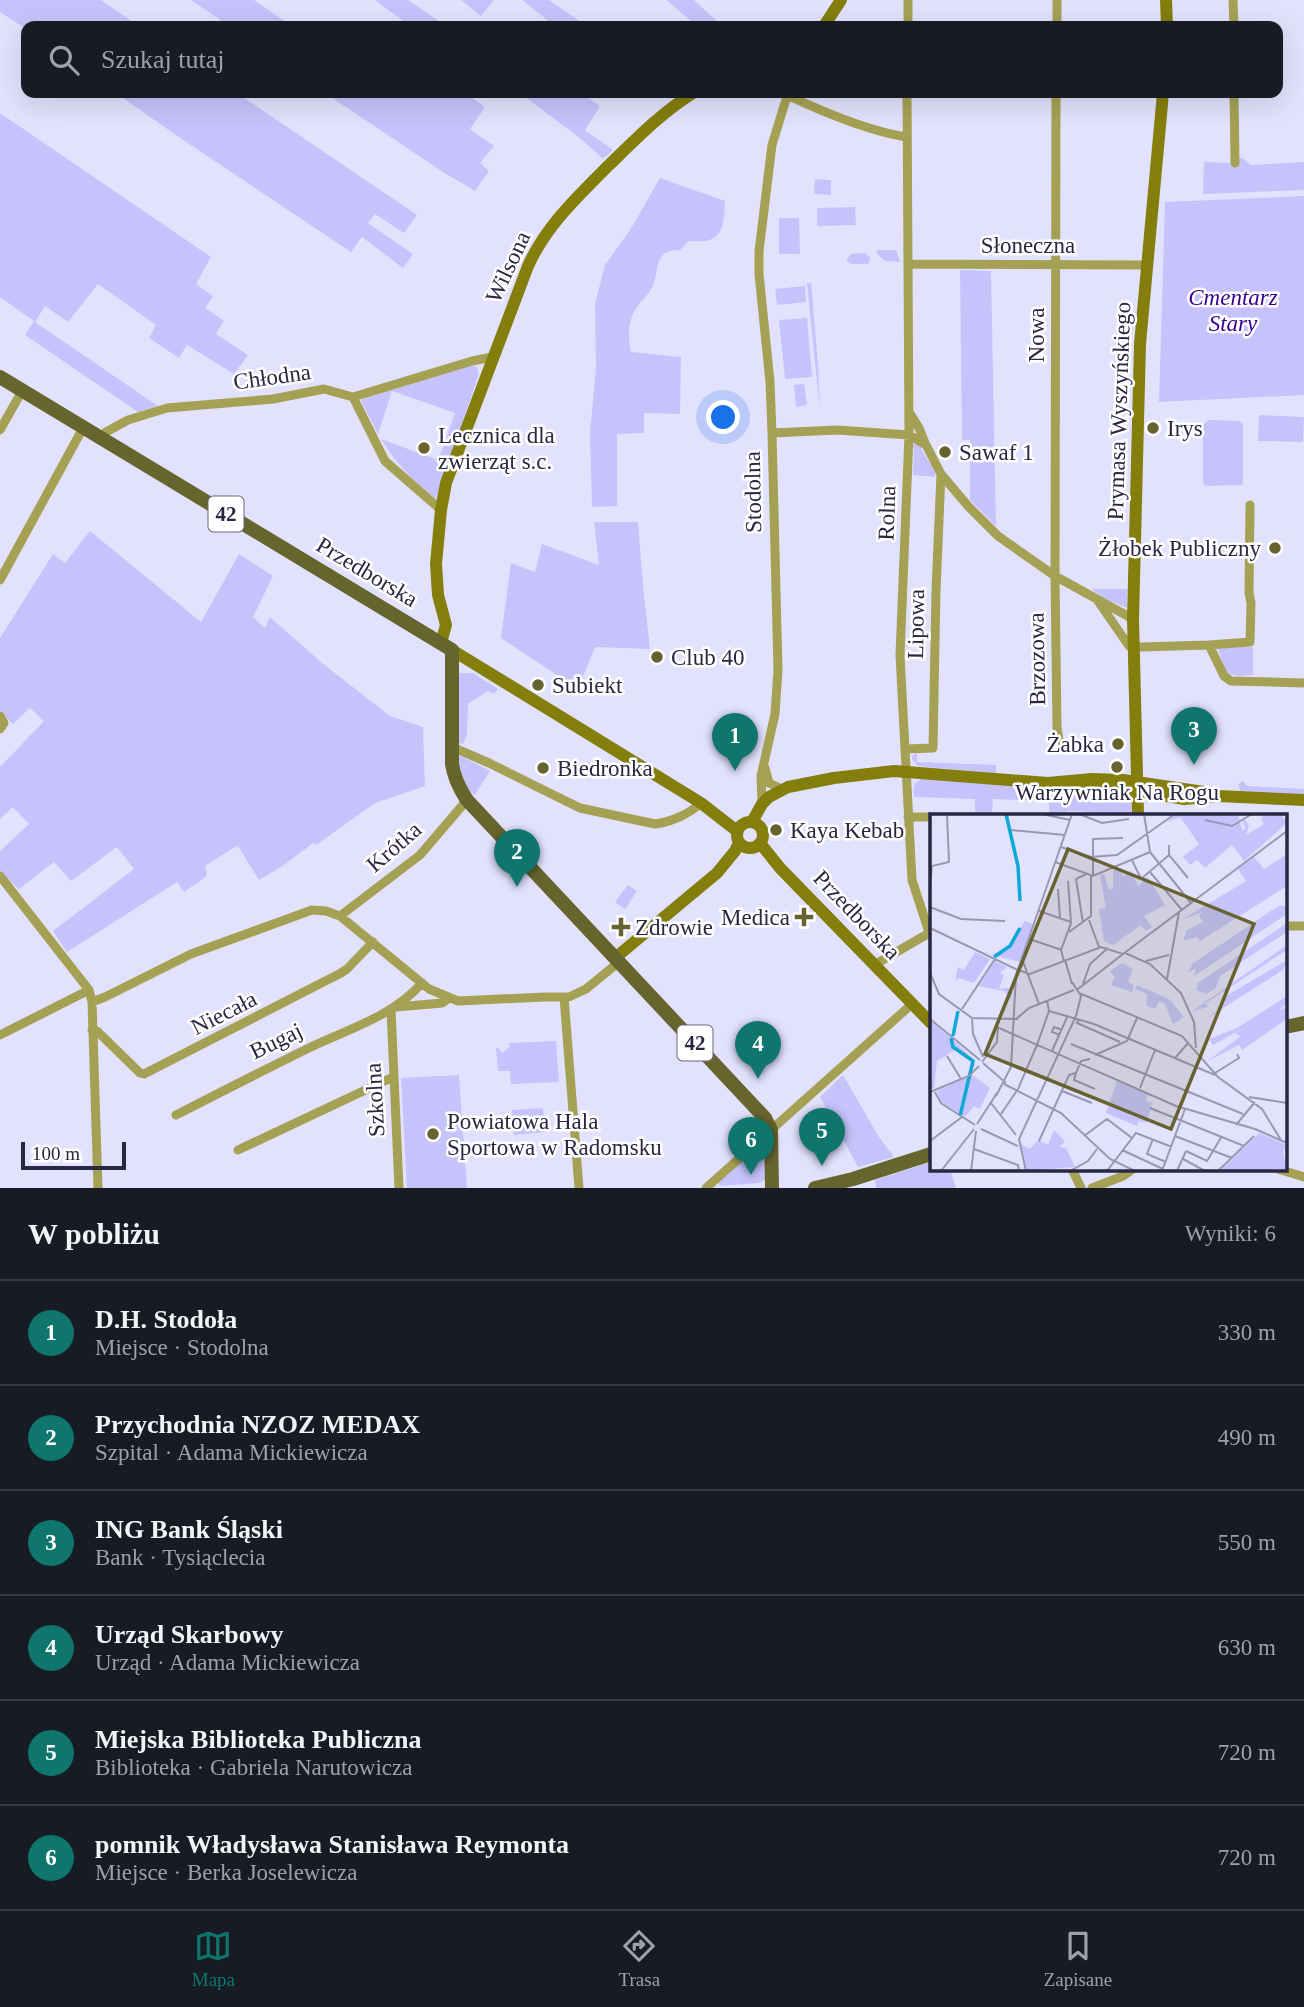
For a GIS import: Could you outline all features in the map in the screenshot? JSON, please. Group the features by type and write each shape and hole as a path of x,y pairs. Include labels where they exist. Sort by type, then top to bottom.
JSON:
{"main road":[{"name":"Przedborska","path":"0,377 446,647"},
{"name":"42","path":"446,647 454,774 467,800 765,1118 771,1130"},
{"path":"1286,1027 1304,1023"},
{"path":"771,1130 772,1188"},
{"path":"815,1188 930,1154"}],"street":[{"path":"827,21 841,0"},
{"path":"908,0 908,21"},
{"path":"1057,0 1057,21"},
{"path":"1166,0 1167,21"},
{"path":"1233,0 1234,21"},
{"name":"Wilsona","path":"446,647 446,625 436,578 441,510 446,483 528,266 545,234 573,201 643,132 667,110 685,98"},
{"name":"Stodolna","path":"762,804 761,783 775,714 778,670 770,382 759,274 772,145 787,98"},
{"path":"797,98 834,115 906,137"},
{"name":"Rolna","path":"907,98 909,435 900,654 912,880 930,932"},
{"name":"Nowa","path":"1055,576 1056,98"},
{"name":"Prymasa Wyszyńskiego","path":"1138,814 1133,619 1140,344 1163,98"},
{"path":"1234,98 1235,163"},
{"name":"Słoneczna","path":"908,264 1147,265"},
{"name":"Chłodna","path":"100,438 128,420 167,408 272,400 324,389 353,397 492,357"},
{"path":"0,430 22,391"},
{"path":"353,397 385,461 441,510"},
{"path":"909,412 941,474 998,536 1055,576 1133,619"},
{"path":"0,580 83,428"},
{"path":"772,433 837,430 909,435 926,445"},
{"name":"Lipowa","path":"905,749 933,748 941,474"},
{"path":"1097,600 1129,646 1250,642 1250,505"},
{"name":"Brzozowa","path":"1055,576 1059,740"},
{"path":"1209,645 1224,676 1231,681 1304,683"},
{"name":"Przedborska","path":"446,647 749,836 930,1022"},
{"path":"0,716 4,723 0,729"},
{"path":"452,747 580,808 655,824 664,823 704,806"},
{"path":"765,767 769,783 782,789"},
{"path":"749,836 762,804 782,789 826,779 881,772 905,771 1054,783 1074,788 1137,786 1184,799 1218,796 1304,800"},
{"path":"749,836 782,789"},
{"name":"Krótka","path":"340,916 421,855 467,800"},
{"path":"908,817 930,817"},
{"name":"Bugaj","path":"393,1009 442,1003 449,999 470,1001 574,996 586,989 717,873 729,866 749,836"},
{"path":"0,876 89,990 92,1002 98,1188"},
{"path":"92,1002 191,954 302,913 319,910 340,916 422,984 449,999"},
{"path":"1286,926 1304,926"},
{"path":"874,965 930,932"},
{"name":"Niecała","path":"92,1030 97,1031 144,1074 341,974 373,942"},
{"name":"Bugaj","path":"176,1115 393,1009 422,984"},
{"path":"0,1035 89,990"},
{"path":"564,997 579,1188"},
{"path":"706,1188 912,1003"},
{"name":"Szkolna","path":"393,1009 393,1077 399,1188"},
{"path":"238,1150 393,1077"},
{"path":"1072,1170 1081,1188"},
{"path":"1092,1188 1130,1170"},
{"path":"1281,1170 1304,1177"}],"green space":[{"path":"0,0 101,0 132,21 21,21 21,26 0,12"},
{"path":"191,0 254,0 285,21 222,21"},
{"path":"375,0 408,0 439,21 403,21"},
{"path":"461,0 494,0 481,16"},
{"path":"522,0 549,0 580,21 549,21"},
{"path":"666,0 694,0 717,21 691,21"},
{"path":"123,98 244,98 417,215 404,233 375,214 368,223 413,254 403,268 362,237 351,252"},
{"path":"332,98 472,98 485,107 470,129 494,146 480,163 489,171 475,191"},
{"path":"527,98 588,98 600,106 585,130 613,150 603,159"},
{"path":"0,113 211,257 196,284 213,296 205,308 224,321 216,334 248,355 234,374 187,345 179,358 149,338 156,325 98,284 68,322 45,306 35,322 158,406 138,412 25,335 34,321 0,297"},
{"path":"1231,158 1242,158 1251,165 1304,162 1304,190 1203,194 1204,162 1231,163"},
{"path":"660,178 725,201 724,220 715,237 700,242 689,241 680,250 665,253 661,257 653,286 632,316 629,333 631,352 681,357 680,414 644,413 644,433 617,434 617,506 592,507 590,433 596,368 595,304 605,265 630,230"},
{"path":"815,179 831,180 831,195 814,194"},
{"name":"Cmentarz Stary","path":"1304,196 1304,395 1159,402 1165,202"},
{"path":"855,207 856,225 817,226 817,208"},
{"path":"779,218 799,218 800,254 779,254"},
{"path":"877,250 896,250 900,262 885,261 877,254"},
{"path":"865,253 870,257 868,264 852,264 847,261 851,254"},
{"path":"960,270 991,271 996,526 970,500 970,440 962,440"},
{"path":"807,283 811,283 820,411"},
{"path":"805,286 806,302 777,305 775,289"},
{"path":"807,318 812,377 785,379 779,320"},
{"path":"471,365 477,367 479,374 436,499 406,472 381,439 438,460 455,413 392,391 378,434 361,401"},
{"path":"804,384 807,405 796,407 794,385"},
{"path":"1259,415 1304,417 1303,442 1258,441"},
{"path":"1208,420 1239,421 1243,424 1242,485 1205,486 1203,483 1203,425"},
{"path":"915,443 923,448 921,449 936,473 934,477 913,475 914,448 911,447"},
{"path":"594,522 638,522 650,649 595,647 582,679 572,685 501,638 511,563 535,572 542,544 599,565"},
{"path":"90,531 201,622 239,554 273,576 253,617 265,628 270,617 322,663 390,716 423,727 425,786 375,803 316,845 313,843 259,880 238,846 235,847 205,866 207,876 184,892 177,882 67,952 53,931 134,869 117,847 71,881 54,862 19,889 0,872 0,851 29,824 13,807 0,819 0,767 44,721 30,708 13,724 0,712 0,638 53,554 65,563"},
{"path":"1091,589 1127,589 1127,608 1104,598"},
{"path":"1245,645 1253,647 1253,675 1238,676 1226,673 1218,649"},
{"path":"459,673 473,673 498,689 494,694 488,691 468,704 467,735 463,744 456,742"},
{"path":"917,753 917,762 996,765 996,773 918,766 912,759"},
{"path":"456,756 490,771 475,795 464,786"},
{"path":"924,776 1125,794 1130,800 1131,814 1067,811 1066,814 1049,814 1049,801 993,799 992,812 975,812 975,799 914,797 915,784"},
{"path":"1243,781 1247,786 1304,789 1304,795 1240,791 1238,784"},
{"path":"628,885 637,891 625,909 615,902"},
{"path":"556,1041 559,1082 511,1084 510,1071 498,1071 496,1048 502,1053 510,1047 508,1043"},
{"name":"Powiatowa Hala Sportowa w Radomsku","path":"459,1075 467,1188 407,1188 401,1078"},
{"path":"843,1075 879,1137 894,1157 858,1167 820,1097"},
{"path":"543,1108 545,1132 514,1135 512,1110"},
{"path":"761,1147 766,1152 765,1179 760,1183 719,1186 719,1181"},
{"path":"930,1162 930,1170 950,1170 956,1188 876,1188 875,1180"}],"place":[{"name":"Irys","path":"1153,428"},
{"name":"Lecznica dla zwierząt s.c.","path":"424,448"},
{"name":"Sawaf 1","path":"945,452"},
{"name":"Żłobek Publiczny","path":"1275,548"},
{"name":"Club 40","path":"657,657"},
{"name":"Subiekt","path":"538,685"},
{"name":"Żabka","path":"1118,744"},
{"name":"ING Bank Śląski","path":"1194,765"},
{"name":"Warzywniak Na Rogu","path":"1117,767"},
{"name":"Biedronka","path":"543,768"},
{"name":"D.H. Stodoła","path":"735,771"},
{"name":"Kaya Kebab","path":"776,830"},
{"name":"Przychodnia NZOZ MEDAX","path":"517,887"},
{"name":"Medica","path":"804,917"},
{"name":"Zdrowie","path":"621,927"},
{"name":"Urząd Skarbowy","path":"758,1079"},
{"name":"Powiatowa Hala Sportowa w Radomsku","path":"433,1134"},
{"name":"Miejska Biblioteka Publiczna","path":"822,1166"},
{"name":"pomnik Władysława Stanisława Reymonta","path":"751,1175"}]}
